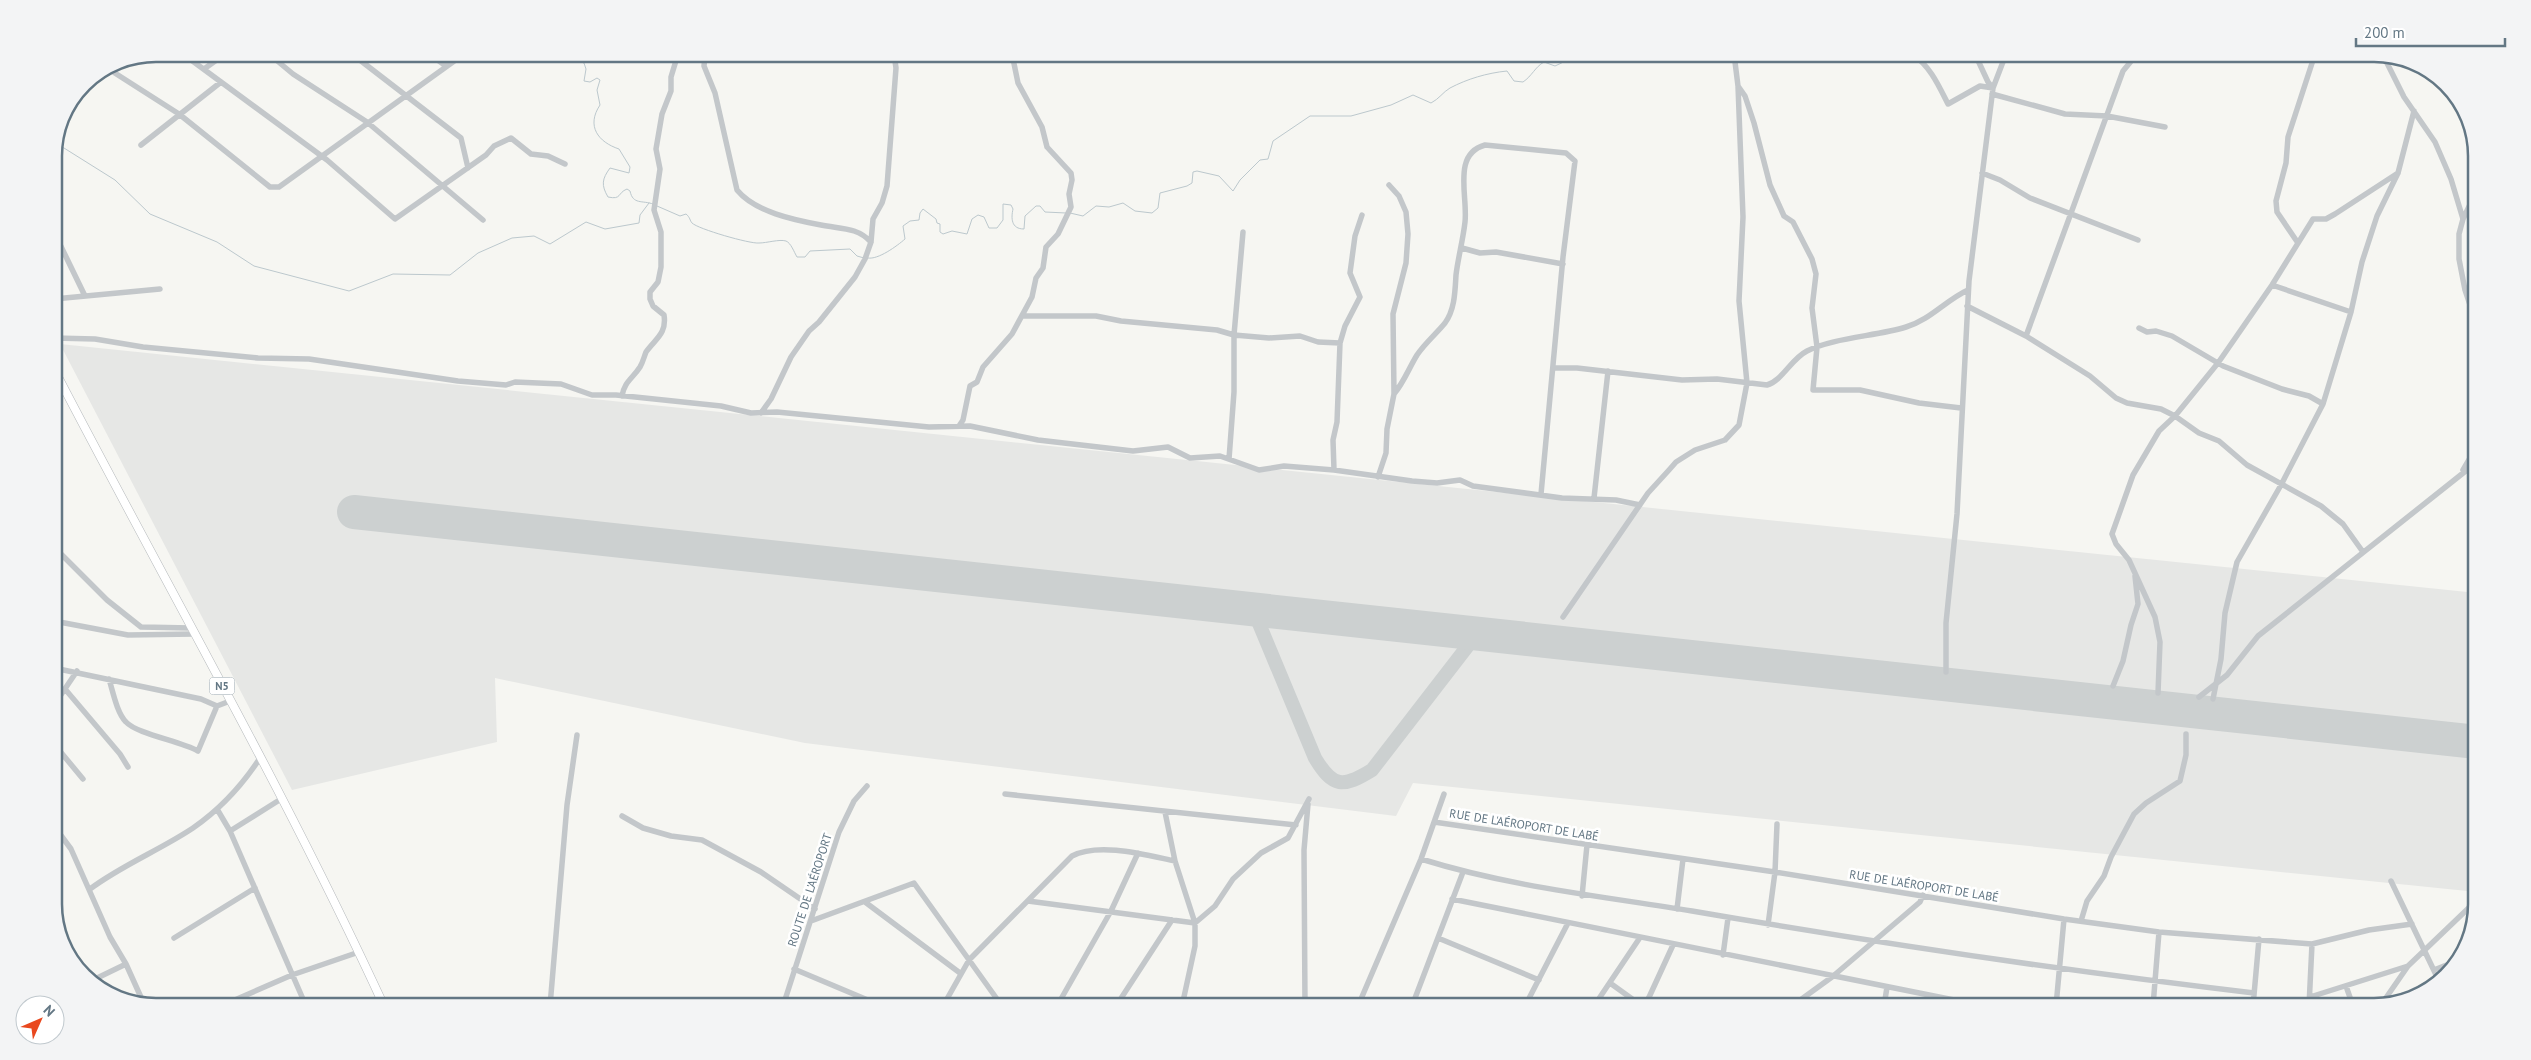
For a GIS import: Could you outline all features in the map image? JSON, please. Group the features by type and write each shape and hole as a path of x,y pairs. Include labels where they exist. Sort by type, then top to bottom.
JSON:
{"highway":[{"name":"N5","path":"63,386 260,758 359,952 380,998"}],"street":[{"path":"1563,617 1640,505 1676,462 1695,450 1725,440 1739,425 1747,383 1739,301 1743,217 1738,86 1735,62"},
{"path":"1924,62 1936,79 1948,104 1980,86 2065,114 2107,116 2165,127"},
{"path":"1979,62 1992,91"},
{"path":"1946,672 1946,622 1957,514 1968,290 1992,91 2003,62"},
{"path":"2026,336 2123,71 2130,62"},
{"path":"2298,243 2277,212 2276,201 2286,163 2288,137 2312,62"},
{"path":"196,63 321,156 395,219 419,200 444,186 486,155 494,146 511,138 531,154 548,156 565,164"},
{"path":"204,69 212,63"},
{"path":"280,63 293,74 367,122 483,220"},
{"path":"364,63 407,94 461,138 468,168"},
{"path":"442,63 446,66"},
{"path":"114,72 179,114 270,187 278,188 451,63"},
{"path":"622,396 628,378 640,367 647,351 660,338 664,329 664,315 653,306 650,299 650,292 658,282 661,267 662,232 655,204 660,168 656,149 662,114 671,91 671,77 675,63"},
{"path":"704,63 715,93 737,190 745,200 772,213 822,225 854,229 871,242"},
{"path":"761,413 771,399 791,357 809,331 819,322 855,276 866,257 871,242 873,219 882,203 890,164 895,63"},
{"path":"959,426 965,413 967,392 970,386 977,382 983,367 1003,346 1023,316 1032,296 1036,278 1045,264 1046,247 1058,234 1066,213 1071,207 1069,194 1072,180 1071,173 1047,147 1042,127 1018,83 1014,63"},
{"path":"2388,64 2414,111 2435,142 2451,179 2463,219"},
{"path":"141,145 221,82"},
{"path":"1738,86 1745,96 1754,123 1770,185 1784,216 1793,222 1812,259 1816,274 1812,308 1817,347 1814,390 1860,390 1919,403 1961,408"},
{"path":"2213,698 2221,658 2225,614 2237,562 2281,485 2323,404 2351,312 2362,262 2377,216 2398,172 2414,111"},
{"path":"1394,394 1409,374 1422,347 1446,322 1457,288 1456,276 1466,214 1464,168 1476,148 1485,145 1520,150 1566,153 1575,162 1562,264 1541,494"},
{"path":"2158,693 2160,642 2158,628 2134,572 2112,534 2133,475 2159,431 2175,416 2218,363 2272,284 2313,219 2326,218 2335,214 2398,172"},
{"path":"1982,173 2000,180 2030,198 2072,212 2138,240"},
{"path":"1378,477 1384,466 1387,429 1394,394 1393,314 1406,263 1408,234 1406,212 1399,196 1389,185"},
{"path":"2468,209 2459,234 2459,259 2464,290 2468,301"},
{"path":"1334,470 1333,440 1337,422 1340,343 1345,326 1360,297 1350,273 1355,236 1362,215"},
{"path":"1229,459 1234,392 1234,336 1243,232"},
{"path":"1462,248 1480,253 1496,252 1562,264"},
{"path":"63,251 85,296"},
{"path":"2272,284 2351,312"},
{"path":"63,298 160,289"},
{"path":"1553,368 1577,368 1682,380 1717,380 1760,385 1772,384 1798,356 1817,347 1907,327 1926,317 1954,296 1968,290"},
{"path":"1967,306 2026,336 2090,376 2116,398 2128,403 2160,409 2175,416 2199,433 2219,441 2247,465 2321,506 2343,524 2363,552"},
{"path":"1023,316 1030,314 1103,317 1122,321 1218,330 1234,336 1269,338 1300,336 1318,342 1340,343"},
{"path":"2139,328 2147,332 2156,331 2172,336 2218,363 2282,389 2309,396 2323,404"},
{"path":"63,338 95,340 143,347 258,358 309,359 458,381 506,385 515,382 561,384 592,395 622,396 721,406 751,413 865,419 929,427 959,426 995,430 1038,440 1133,451 1168,447 1190,458 1198,459 1220,456 1259,470 1284,466 1334,470 1437,483 1460,480 1473,486 1562,498 1594,498 1640,505"},
{"path":"1594,498 1608,371"},
{"path":"2459,476 2468,461"},
{"path":"2199,697 2215,685 2236,664 2258,636 2468,469"},
{"path":"63,556 107,600 141,627 193,631"},
{"path":"2113,686 2123,661 2138,604 2134,572"},
{"path":"63,623 128,635 193,631"},
{"path":"63,669 201,699 217,706 230,701"},
{"path":"63,692 77,671"},
{"path":"109,679 124,721 132,728 184,743 198,751 217,706"},
{"path":"65,689 120,754 128,767"},
{"path":"2081,921 2087,901 2104,876 2111,857 2134,814 2146,803 2180,782 2186,755 2186,734"},
{"path":"551,998 567,805 578,735"},
{"path":"63,755 83,779"},
{"path":"90,889 133,861 192,828 217,808 249,774 260,758"},
{"name":"ROUTE DE L'AÉROPORT","path":"785,998 839,832 854,801 867,786"},
{"path":"1005,794 1296,826"},
{"path":"1361,998 1422,859 1444,794"},
{"path":"230,831 281,799"},
{"path":"1028,901 1195,923 1215,906 1233,878 1261,854 1288,838 1309,799 1304,850 1305,998"},
{"path":"217,808 230,831 302,998"},
{"path":"1165,812 1175,861 1195,923 1195,946 1184,998"},
{"path":"622,816 642,828 671,836 702,840 761,872 815,909"},
{"name":"RUE DE L'AÉROPORT DE LABÉ","path":"1434,822 1775,872 2064,919 2159,932 2312,944 2369,930 2412,924"},
{"path":"1768,924 1775,872 1777,824"},
{"path":"63,838 71,849 110,937 126,964 140,996"},
{"path":"1582,896 1587,845"},
{"path":"947,998 969,960 1072,856 1085,849 1138,853 1175,861"},
{"path":"1062,998 1111,911 1138,853"},
{"path":"1422,859 1463,872 1582,896 1677,909 2060,970 2254,993"},
{"path":"1677,909 1683,859"},
{"path":"1415,998 1463,872"},
{"path":"2391,881 2436,975"},
{"path":"811,921 914,883 996,998"},
{"path":"174,938 255,888"},
{"path":"1803,998 1832,977 1876,940 1920,902 1924,895"},
{"path":"1452,900 1639,939 1944,998"},
{"path":"865,902 960,973"},
{"path":"2386,997 2408,966 2468,908"},
{"path":"1723,955 1728,918"},
{"path":"2057,998 2064,919"},
{"path":"1121,998 1172,920"},
{"path":"1529,998 1568,923"},
{"path":"2154,998 2159,932"},
{"path":"1438,938 1539,980"},
{"path":"1600,998 1639,939"},
{"path":"2254,998 2259,939"},
{"path":"2312,944 2310,997 2408,966"},
{"path":"1649,997 1673,945"},
{"path":"240,998 292,975 359,952"},
{"path":"98,977 126,964"},
{"path":"2434,970 2445,966"},
{"path":"794,969 863,998"},
{"path":"1610,983 1632,998"},
{"path":"2346,986 2350,998"},
{"path":"1885,998 1887,987"}],"shaded area":[{"path":"63,344 2468,592 2468,891 1413,783 1396,816 805,743 495,678 497,742 292,790 63,350"}],"waterway":[{"path":"1070,213 1083,216 1096,206 1109,207 1123,203 1135,211 1152,213 1158,208 1160,193 1187,186 1192,183 1193,172 1197,171 1219,176 1233,191 1240,180 1260,160 1268,159 1273,141 1310,116 1351,116 1391,105 1413,95 1431,103 1457,85 1477,77 1500,72 1507,71 1514,81 1523,82 1543,62"},
{"path":"1545,62 1555,66 1563,62"},
{"path":"583,63 586,69 584,81 590,82 597,78 600,80 597,90 600,105 594,120 596,132 605,142 619,149 630,167 629,173 610,168 603,182 606,193 608,197 615,198 627,189 636,200 653,204"},
{"path":"63,147 115,180 150,214 217,242 254,266 349,291 393,274 450,275 478,253 512,238 534,236 550,244 586,222 605,229 639,223 640,215 649,203"},
{"path":"868,258 882,255 905,239 903,226 910,221 919,220 923,209 936,219 937,223 940,224 940,232 943,234 952,231 967,234 972,219 978,215 984,217 989,228 997,228 1003,220 1003,204 1011,205 1014,225 1020,229 1024,229 1025,216 1036,206 1040,206 1045,212 1066,213"},
{"path":"657,206 680,216 686,214 696,226 735,239 754,243 786,241 797,257 805,257 810,251 850,249 857,256 864,258"}],"taxiway":[{"path":"1253,609 1315,758 1327,775 1339,782 1353,780 1372,770 1477,634"}],"runway":[{"path":"354,512 2468,741"}]}
